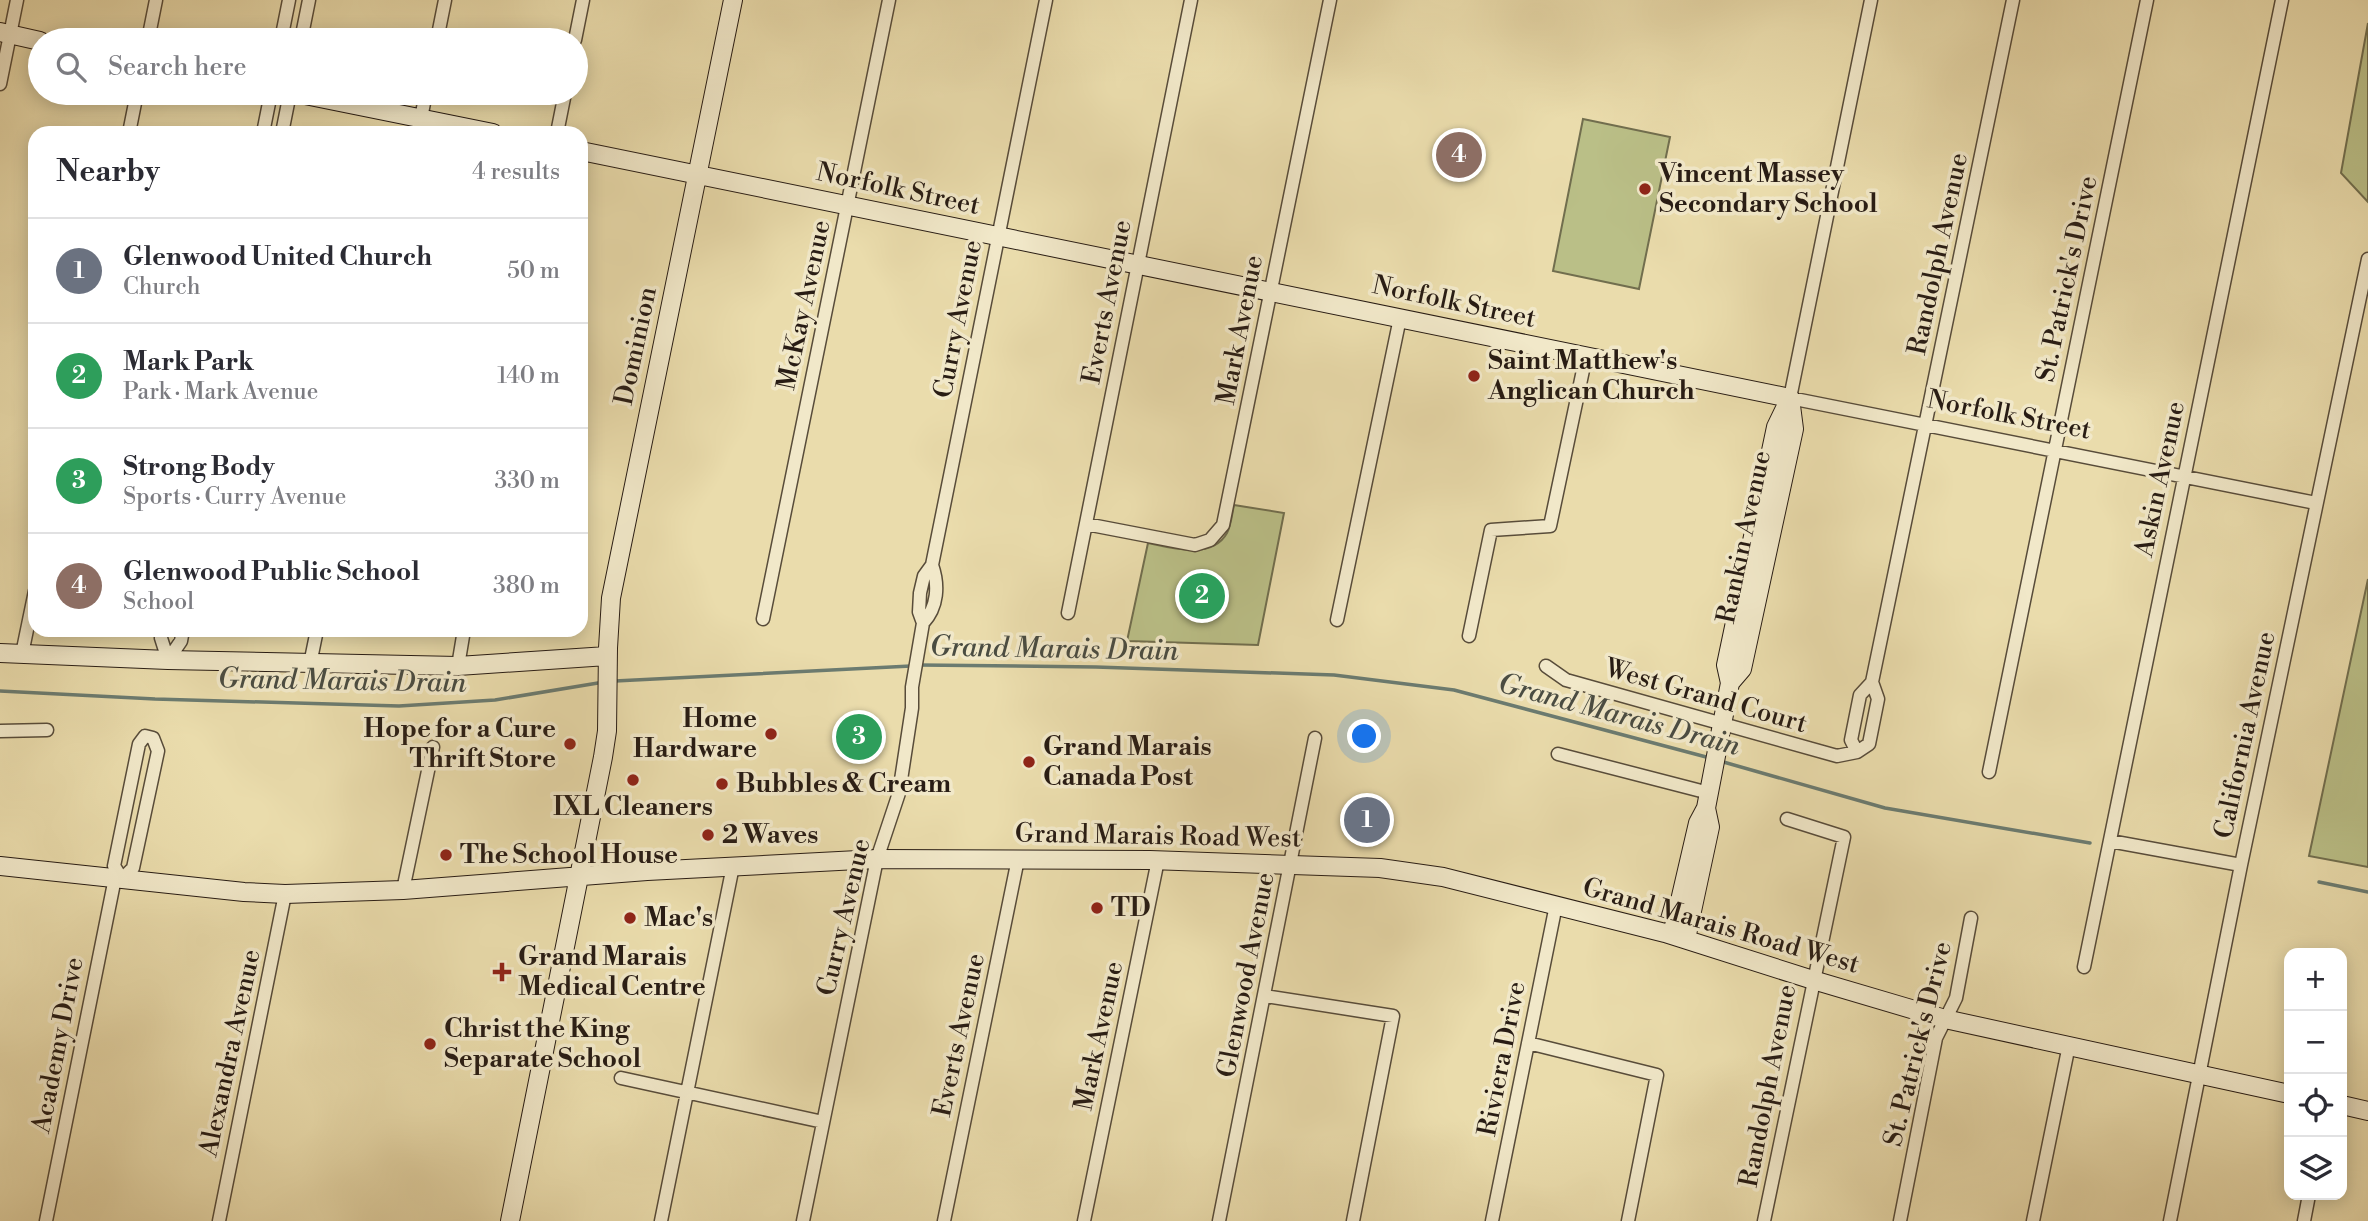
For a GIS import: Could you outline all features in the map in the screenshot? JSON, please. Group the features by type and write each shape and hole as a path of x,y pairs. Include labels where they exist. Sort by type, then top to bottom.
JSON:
{"street":[{"path":"0,84 5,33 17,0"},
{"path":"150,28 156,0"},
{"path":"283,28 289,0"},
{"path":"303,28 309,0"},
{"path":"439,28 445,0"},
{"path":"577,28 583,0"},
{"name":"Dominion","path":"510,1221 603,757 608,705 607,656 611,598 733,0"},
{"name":"McKay Avenue","path":"763,619 889,0"},
{"name":"Curry Avenue","path":"803,1221 877,859 899,793 923,623 919,612 920,593 924,576 932,565 1046,0"},
{"name":"Everts Avenue","path":"1068,613 1191,0"},
{"name":"Mark Avenue","path":"1086,524 1195,544 1210,540 1223,525 1330,0"},
{"name":"Rankin Avenue","path":"1679,937 1710,827 1708,795 1730,683 1726,665 1776,427 1790,398 1871,0"},
{"name":"Randolph Avenue","path":"1872,682 1878,699 1869,744 1857,752 1851,740 1857,706 1860,695 1872,682 2013,0"},
{"name":"St. Patrick's Drive","path":"1989,772 2147,0"},
{"name":"Askin Avenue","path":"2084,967 2282,0"},
{"path":"5,33 28,38"},
{"path":"130,126 135,105"},
{"path":"264,126 268,105"},
{"path":"284,126 290,105"},
{"path":"339,105 420,126 424,105"},
{"path":"558,126 563,105"},
{"name":"Norfolk Street","path":"588,152 2316,503"},
{"name":"California Avenue","path":"2170,1221 2241,865 2368,259"},
{"path":"1337,620 1400,318"},
{"path":"1469,636 1490,530 1550,526 1586,356"},
{"path":"22,654 28,625"},
{"path":"161,637 168,660"},
{"path":"168,660 181,637"},
{"path":"310,664 316,637"},
{"path":"458,666 463,637"},
{"path":"0,653 168,660 458,666 607,656"},
{"name":"West Grand Court","path":"1546,666 1566,680 1722,728 1838,756 1857,752"},
{"path":"0,730 47,730"},
{"name":"Academy Drive","path":"46,1221 118,879 114,866 139,744 145,736 153,738 158,751 133,868 118,879"},
{"name":"Glenwood Avenue","path":"1219,1221 1315,738"},
{"path":"402,890 433,747"},
{"path":"1558,754 1708,795"},
{"name":"Randolph Avenue","path":"1765,1221 1844,837 1787,819"},
{"path":"2110,841 2241,865"},
{"name":"Grand Marais Road West","path":"0,866 285,894 402,890 733,866 877,859 1158,860 1403,871 1443,877 1679,937 1945,1019 2284,1093"},
{"name":"Everts Avenue","path":"944,1221 1018,859"},
{"name":"Mark Avenue","path":"1084,1221 1158,860"},
{"path":"661,1221 733,866"},
{"name":"Alexandra Avenue","path":"219,1221 285,894"},
{"name":"Riviera Drive","path":"1492,1221 1556,905"},
{"name":"St. Patrick's Drive","path":"1900,1221 1936,1038 1956,998 1971,918"},
{"path":"1265,996 1393,1016 1353,1221"},
{"path":"1528,1043 1657,1075 1628,1221"},
{"path":"2033,1221 2069,1045"},
{"path":"621,1078 823,1122"},
{"path":"2347,1106 2368,1111"},
{"path":"2304,1221 2308,1200"}],"green space":[{"path":"2368,23 2368,202 2341,173"},
{"path":"1583,119 1670,137 1639,289 1553,271"},
{"path":"1234,505 1284,513 1258,645 1127,641 1148,543 1190,550 1212,547 1227,533"},
{"path":"2368,579 2368,867 2309,856"}],"waterway":[{"name":"Grand Marais Drain","path":"919,665 1096,667 1334,675 1454,690 1710,758"},
{"name":"Grand Marais Drain","path":"615,681 911,666"},
{"name":"Grand Marais Drain","path":"0,691 155,699 399,706 495,700 604,682"},
{"name":"Grand Marais Drain","path":"1720,761 1885,808 2090,843"},
{"name":"Grand Marais Drain","path":"2319,882 2368,892"}],"place":[{"name":"Glenwood Public School","path":"1459,155"},
{"name":"Vincent Massey Secondary School","path":"1645,189"},
{"name":"Saint Matthew's Anglican Church","path":"1474,376"},
{"name":"Mark Park","path":"1202,596"},
{"name":"Home Hardware","path":"771,734"},
{"name":"Strong Body","path":"859,737"},
{"name":"Hope for a Cure Thrift Store","path":"570,744"},
{"name":"Grand Marais Canada Post","path":"1029,762"},
{"name":"IXL Cleaners","path":"633,780"},
{"name":"Bubbles & Cream","path":"722,784"},
{"name":"Glenwood United Church","path":"1367,820"},
{"name":"2 Waves","path":"708,835"},
{"name":"The School House","path":"446,855"},
{"name":"TD","path":"1097,908"},
{"name":"Mac's","path":"630,918"},
{"name":"Grand Marais Medical Centre","path":"502,972"},
{"name":"Christ the King Separate School","path":"430,1044"}]}
